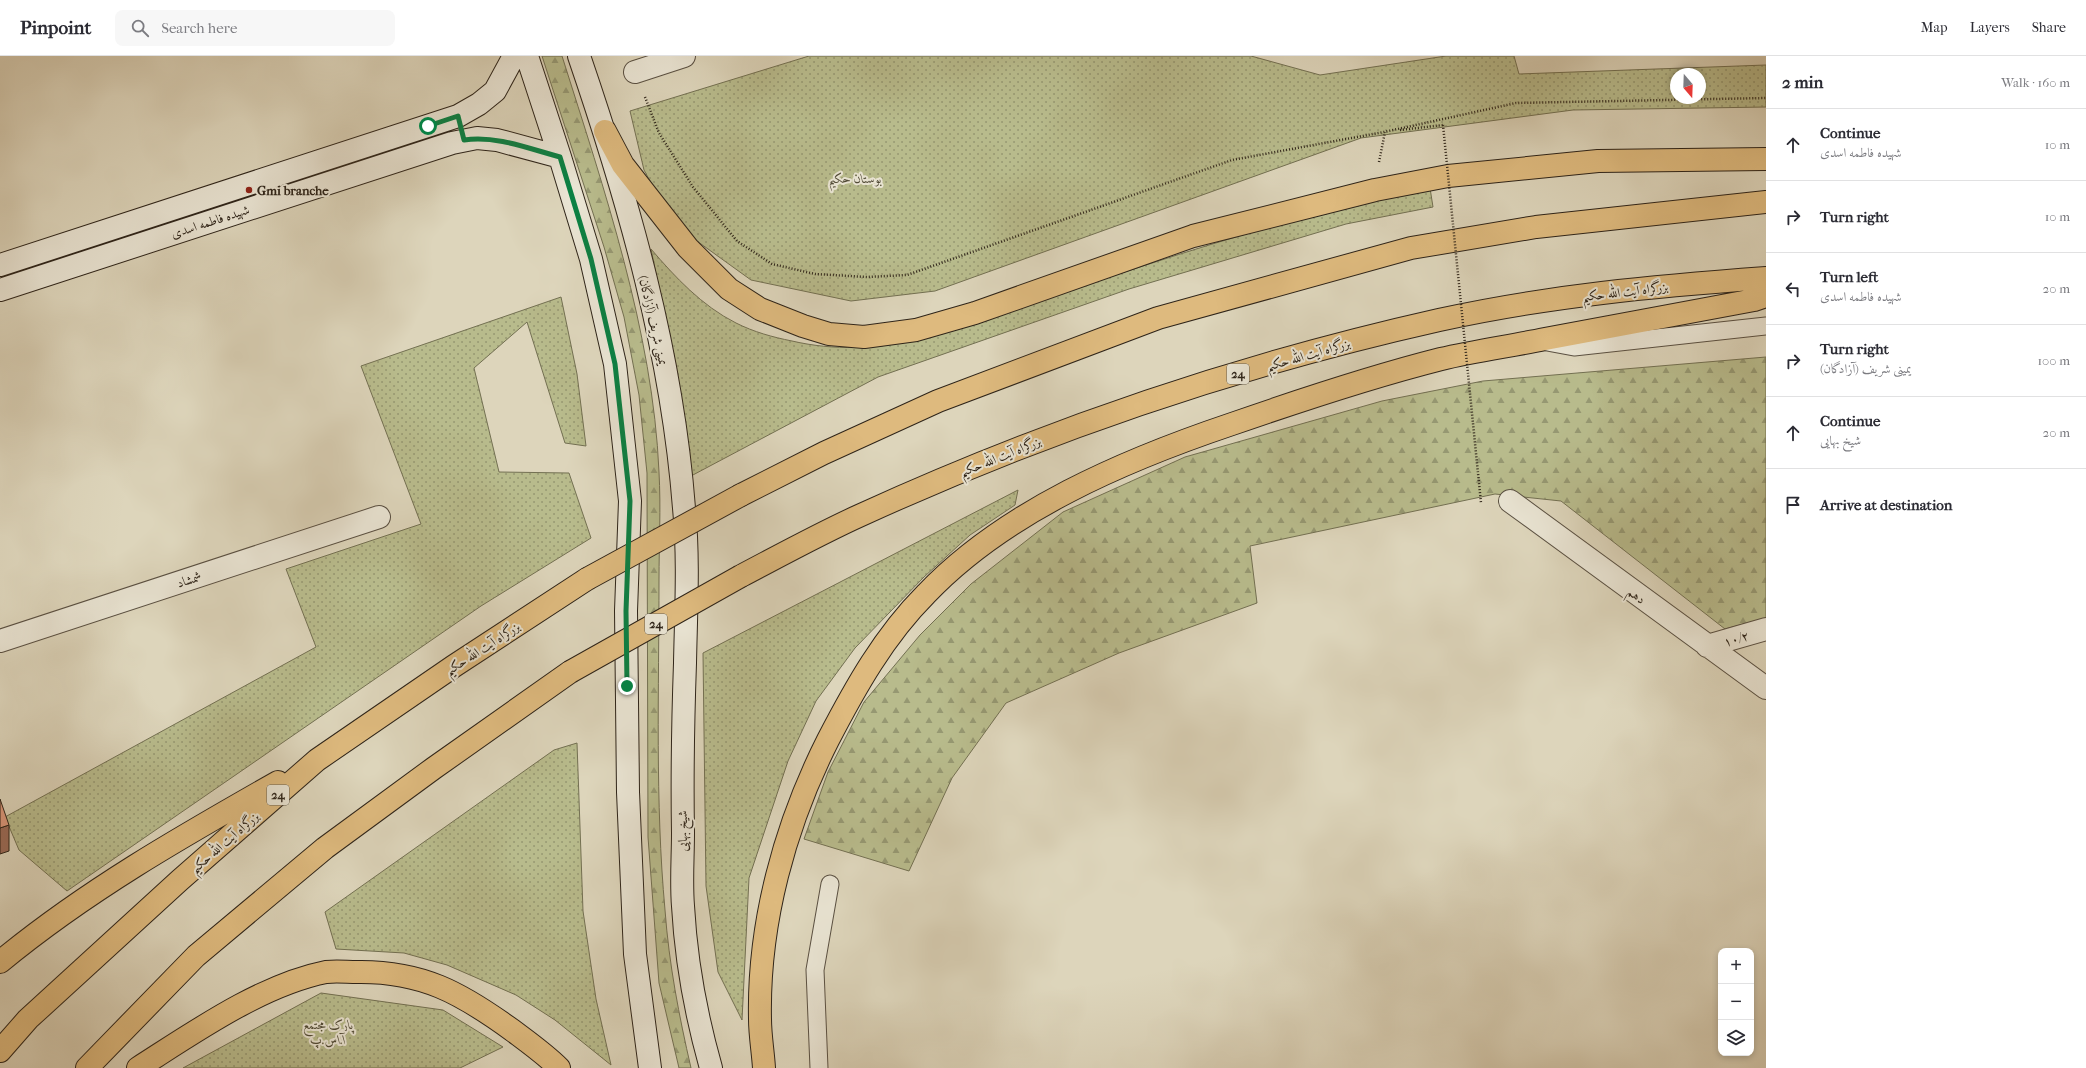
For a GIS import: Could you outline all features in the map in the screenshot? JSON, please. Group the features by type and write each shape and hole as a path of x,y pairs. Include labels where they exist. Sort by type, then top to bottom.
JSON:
{"highway":[{"path":"605,131 623,165 688,248 729,289 760,308 803,326 829,334 864,337 916,330 975,313 1193,236 1375,190 1448,176 1598,162 1766,159"},
{"name":"بزرگراه آیت الله حکیم","path":"0,1051 28,1019 180,880 318,760 454,666 587,579 742,495 824,453 938,401 1158,318 1411,248 1536,227 1766,202"},
{"name":"بزرگراه آیت الله حکیم","path":"87,1068 196,956 325,848 434,768 570,672 741,576 860,516 969,468 1085,423 1303,354 1440,319 1557,299 1644,287 1766,278"},
{"path":"764,1068 760,1018 763,957 774,887 788,834 814,768 847,704 873,660 902,620 927,592 972,554 1027,514 1082,485 1146,455 1336,388 1444,358 1766,296"},
{"path":"0,962 42,928 156,851 318,760"},
{"path":"138,1068 222,1016 275,988 327,972 368,972 410,977 449,989 478,1005 546,1056 559,1068"}],"main road":[{"name":"شهیده فاطمه اسدی","path":"0,265 458,116 479,104 495,91 514,56"},
{"path":"527,56 591,259 615,364 630,501 626,611 628,792 635,954 650,1068"},
{"name":"یمینی شریف (آزادگان)","path":"579,56 605,131 655,316 670,396 684,508 687,592"},
{"path":"635,72 684,56"},
{"path":"458,116 464,140"},
{"name":"شهیده فاطمه اسدی","path":"0,290 452,142 477,138 497,140 560,157"},
{"name":"دهم","path":"1510,501 1706,646 1766,688"},
{"name":"شمشاد","path":"0,641 379,517"},
{"name":"شیخ بهایی","path":"687,592 682,753 682,904 689,964 704,1043 711,1068"},
{"name":"۱۰/۲","path":"1706,646 1766,629"}],"lane":[{"path":"1538,340 1574,347 1766,326"},
{"path":"819,1068 815,970 830,884"}],"path":[{"path":"635,72 659,133 693,187 737,241 772,264 815,274 867,277 907,275 1232,160 1384,132 1516,103 1766,98"},
{"path":"1384,132 1443,125 1481,503"}],"green space":[{"path":"542,56 562,56 594,157 610,209 637,314 655,419 660,486 658,745 662,869 672,970 691,1068 679,1068 659,983 648,837 647,473 639,395 624,317 604,247"},
{"name":"بوستان حکیم","path":"809,56 1251,56 1320,75 1446,56 1514,56 1519,74 1670,68 1670,104 1706,104 1706,68 1684,68 1766,65 1766,107 1573,110 1361,138 935,291 851,301 751,280 683,231 660,199 644,170 630,111"},
{"path":"1430,188 1433,207 1346,224 1129,289 878,377 691,476 674,363 651,249 679,280 700,299 724,316 750,329 763,334 824,346 855,347 886,345 916,340 976,323 1089,284 1250,233 1357,204"},
{"path":"561,297 577,374 586,446 565,443 527,322 474,368 499,472 569,473 591,538 481,606 67,891 19,850 5,817 316,647 286,569 421,524 361,366"},
{"path":"1766,357 1766,618 1725,629 1561,501 1495,494 1250,546 1257,603 1119,653 1006,703 952,778 909,871 804,839 828,772 864,702 920,635 971,584 1063,512 1185,457 1382,401 1483,381"},
{"path":"1018,490 1015,505 970,535 924,577 855,648 816,701 788,761 749,878 742,1020 718,972 706,886 703,653"},
{"path":"577,743 583,911 596,999 611,1065 555,1020 516,995 447,965 404,953 336,949 325,912 554,750"},
{"name":"پارک مجتمع آ.اس.پ","path":"321,993 443,1010 503,1047 460,1068 183,1068"}],"building":[{"path":"0,799 9,825 0,828"}],"place":[{"name":"Gmi branche","path":"249,190"}],"route":[{"path":"428,126 458,116 464,140 477,138 497,140 560,157 591,259 615,364 630,501 626,611 627,686"}]}
